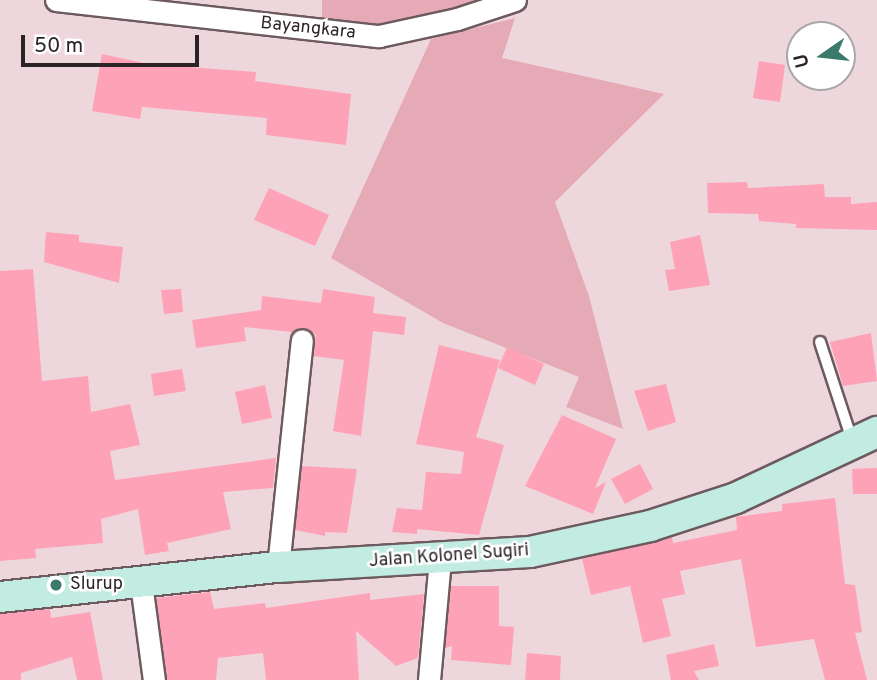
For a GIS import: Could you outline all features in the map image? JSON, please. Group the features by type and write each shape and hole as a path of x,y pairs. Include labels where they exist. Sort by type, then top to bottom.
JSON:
{"street":[{"name":"Bayangkara","path":"56,0 379,36 457,19 515,0"},
{"path":"278,567 302,340"},
{"name":"Jalan Kolonel Sugiri","path":"0,597 278,567 530,552 650,526 736,498 865,439"},
{"path":"429,680 440,559"},
{"path":"141,583 154,680"}],"lane":[{"path":"820,342 865,439"}],"shaded area":[{"path":"322,0 511,0 342,37 322,26"},
{"path":"515,18 502,58 664,94 555,202 589,296 623,429 566,407 579,377 443,323 331,258 431,39"}],"building":[{"path":"102,54 148,64 256,72 255,81 351,94 346,145 266,135 267,118 142,107 140,119 92,111"},
{"path":"759,61 785,65 780,102 753,98"},
{"path":"747,182 748,188 824,184 825,197 851,197 851,204 877,202 877,230 796,228 796,224 759,221 758,214 708,213 707,183"},
{"path":"269,188 329,215 315,246 254,220"},
{"path":"46,232 79,235 79,242 123,247 119,283 44,262"},
{"path":"700,235 710,285 669,291 665,270 675,269 670,242"},
{"path":"33,269 42,381 88,376 91,412 130,404 140,445 110,451 115,480 276,458 273,488 223,492 231,529 167,543 169,551 145,555 138,509 101,519 103,543 35,549 36,558 0,561 0,271"},
{"path":"181,289 183,312 164,314 161,290"},
{"path":"323,289 375,297 373,313 406,317 404,335 373,331 361,436 333,431 344,360 313,356 316,335 309,329 292,332 244,327 246,341 196,348 192,320 261,310 262,296 321,303"},
{"path":"871,333 877,381 843,386 830,342"},
{"path":"439,345 500,360 476,437 504,445 479,535 417,529 417,534 392,532 397,508 422,510 426,472 461,474 464,452 416,444"},
{"path":"507,347 544,364 535,385 498,368"},
{"path":"182,369 186,391 154,396 151,374"},
{"path":"666,384 676,422 648,431 634,391"},
{"path":"265,385 272,418 242,424 235,392"},
{"path":"562,415 616,439 595,488 606,482 593,514 525,486"},
{"path":"640,464 653,489 625,504 611,479"},
{"path":"302,466 357,469 347,533 325,532 325,536 295,530"},
{"path":"877,468 877,494 853,494 852,469"},
{"path":"835,498 845,584 855,585 862,632 855,633 867,680 825,680 814,639 756,647 741,559 680,571 685,594 662,599 671,636 643,643 630,586 591,595 582,559 672,537 673,543 737,530 736,517 782,511 782,504"},
{"path":"451,586 499,586 499,626 514,627 511,665 451,660 452,646 445,648"},
{"path":"210,592 214,609 265,603 266,608 370,593 370,600 424,594 418,658 396,666 356,631 359,680 266,680 263,653 218,658 216,680 167,680 156,598"},
{"path":"50,609 51,618 90,612 103,680 77,680 72,657 21,673 21,680 0,680 0,614"},
{"path":"714,644 719,666 694,671 699,680 671,680 666,655"},
{"path":"527,653 561,656 560,680 525,680"}],"place":[{"name":"Slurup","path":"56,585"}]}
